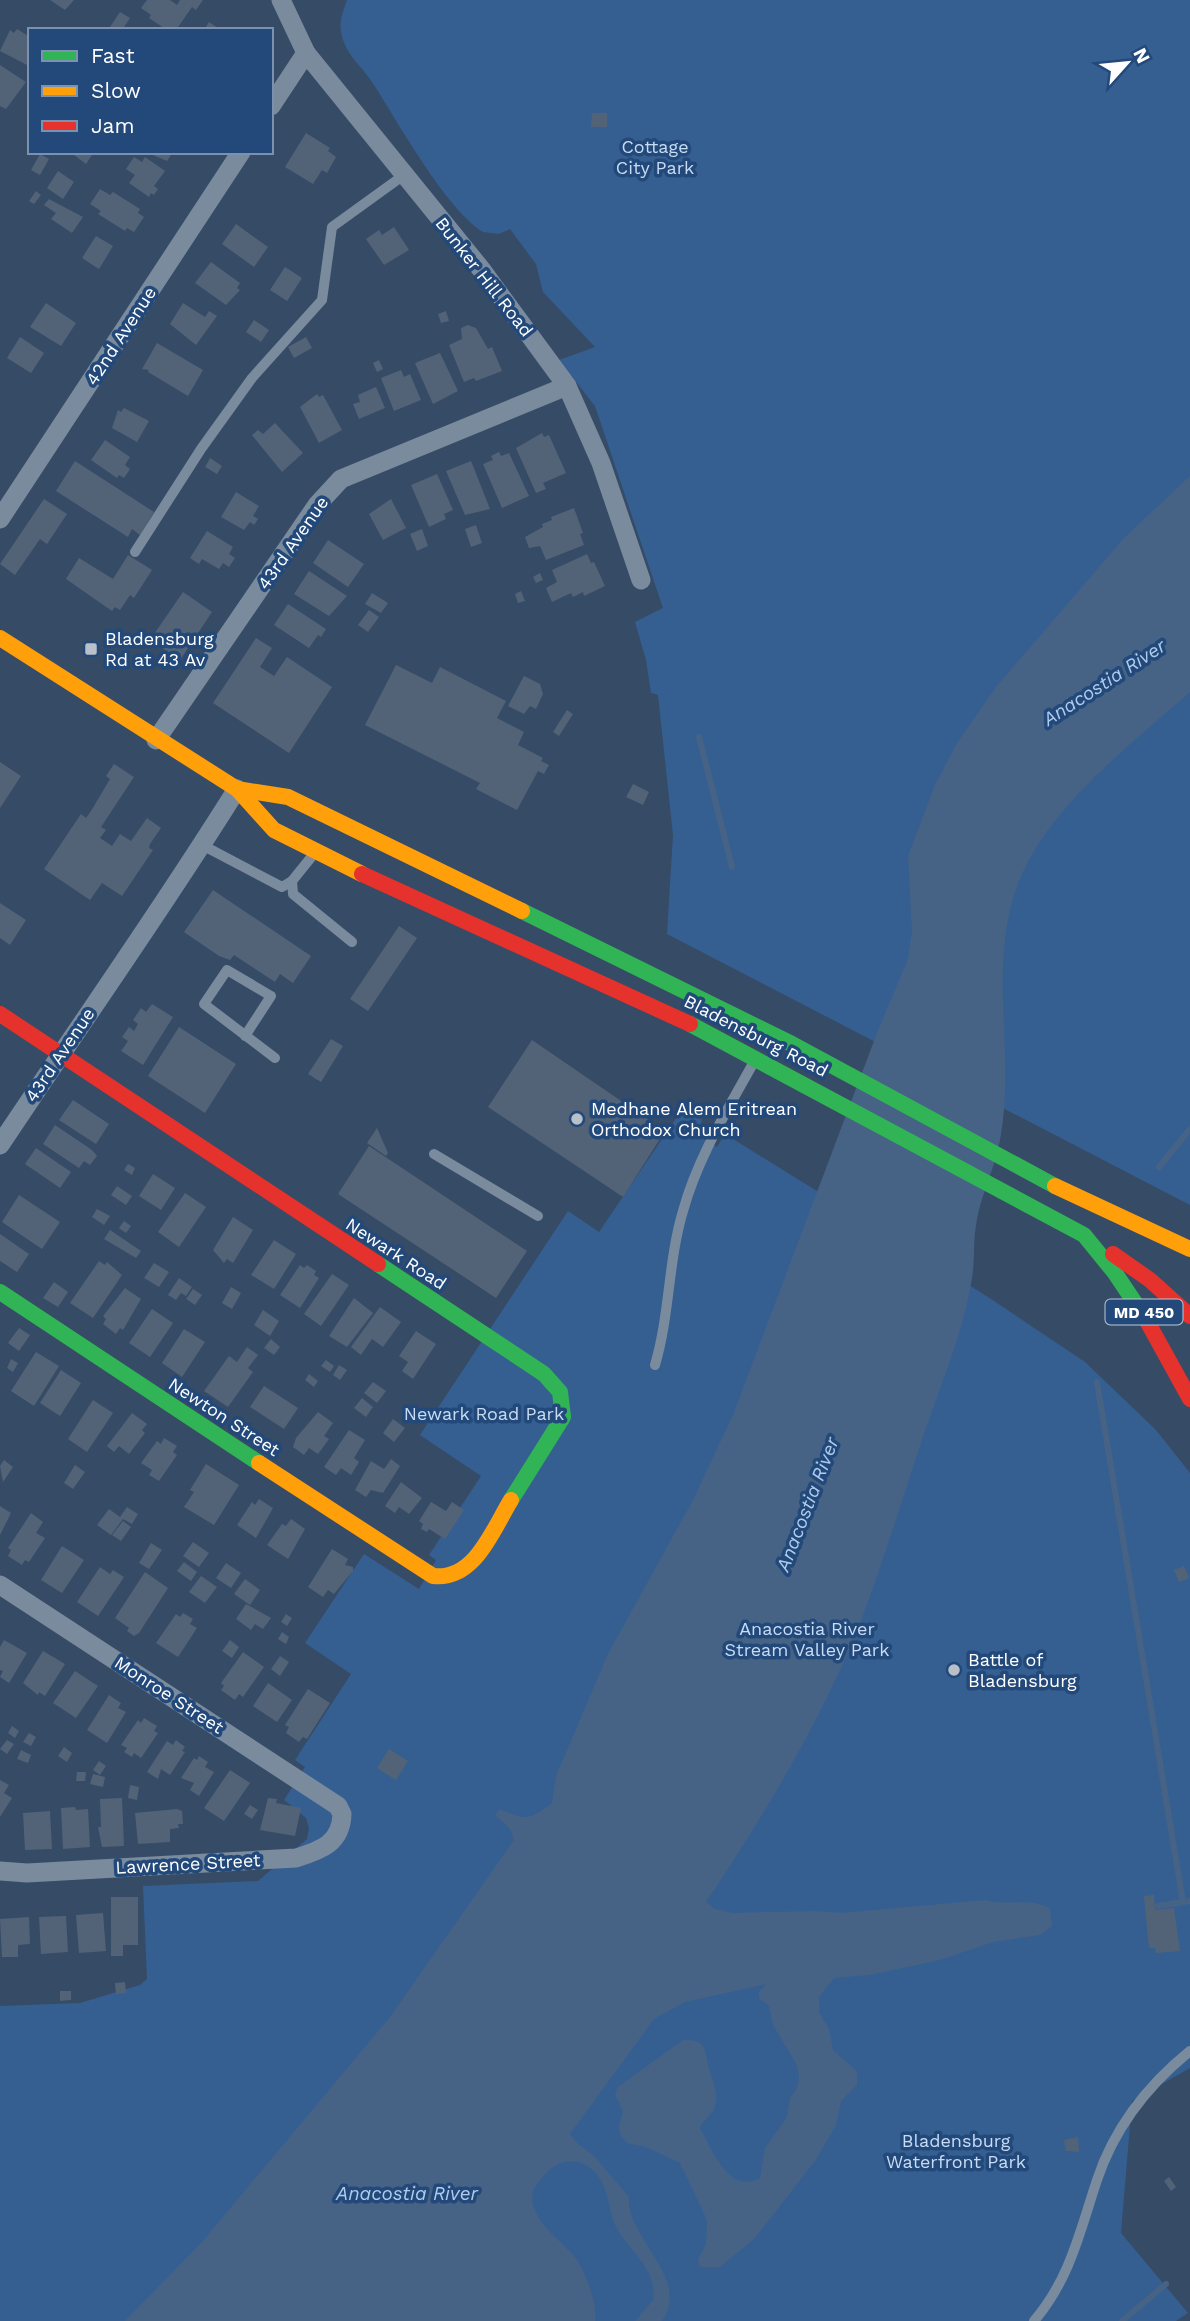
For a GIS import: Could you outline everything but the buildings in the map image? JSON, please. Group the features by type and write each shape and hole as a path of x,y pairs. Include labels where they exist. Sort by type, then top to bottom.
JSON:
{"main road":[{"name":"Bladensburg Road","path":"0,638 236,789 274,830 427,906 642,1000 757,1057 1084,1235 1116,1272 1142,1309 1190,1399"},
{"name":"Bladensburg Road","path":"236,789 288,797 831,1065 1057,1187 1135,1226 1190,1249"},
{"name":"Newark Road","path":"0,1014 557,1385 564,1400 564,1417 559,1429 471,1564 451,1577 439,1578 427,1574"},
{"path":"1135,1226 1190,1234"},
{"path":"1084,1235 1150,1280 1190,1316"},
{"name":"Newton Street","path":"0,1292 427,1574"}],"street":[{"name":"Bunker Hill Road","path":"281,0 306,53 481,269 567,386 601,463 641,580"},
{"path":"273,103 306,53"},
{"name":"42nd Avenue","path":"0,519 240,154"},
{"name":"43rd Avenue","path":"156,740 317,505 341,478 567,386"},
{"name":"43rd Avenue","path":"0,1145 204,846 236,789"},
{"name":"Monroe Street","path":"0,1585 338,1806"},
{"name":"Lawrence Street","path":"0,1871 27,1873 296,1858 327,1846 336,1838 342,1814 338,1806"}],"lane":[{"path":"135,552 201,449 252,378 322,300 332,227 404,175"},
{"path":"204,846 282,887 292,881 316,852"},
{"path":"292,881 293,894 352,942"},
{"path":"245,1036 271,996 228,970 204,1004 245,1036 275,1058"},
{"path":"655,1365 663,1337 675,1242 683,1210 711,1139 757,1057"},
{"path":"434,1154 538,1216"},
{"path":"1034,2321 1068,2271 1098,2178 1120,2129 1159,2079 1190,2051"}],"green space":[{"name":"Cottage City Park","path":"347,0 1190,0 1190,1205 667,934 673,835 658,695 651,693 646,660 635,622 663,608 595,406 559,360 595,347 543,292 536,264 510,229 499,234 483,232 469,221 439,186 344,43 341,27"},
{"name":"Anacostia River Stream Valley Park","path":"683,1108 702,1120 697,1134 717,1147 725,1134 988,1297 1085,1362 1156,1430 1190,1473 1190,2068 1132,2101 1121,2233 1188,2313 1176,2321 0,2321 0,2006 80,2003 140,1985 147,1979 143,1886 258,1881 307,1839 309,1828 306,1818 284,1800 305,1767 295,1760 351,1674 305,1643 364,1554 419,1589 436,1560 429,1555 481,1476 420,1435 568,1211 599,1232"}],"water":[{"name":"Anacostia River","path":"1190,476 1190,692 1120,753 1074,799 1036,848 1022,874 1011,906 1005,939 1005,1073 1000,1140 978,1214 972,1278 956,1342 877,1576 846,1656 792,1764 706,1902 715,1909 732,1913 841,1913 985,1900 1001,1903 1027,1902 1050,1909 1052,1926 1040,1935 993,1942 940,1960 869,1975 834,1978 819,1997 819,2012 829,2029 833,2050 857,2071 857,2085 841,2101 836,2125 815,2161 755,2238 720,2267 700,2267 698,2260 706,2244 707,2220 680,2163 646,2147 627,2143 623,2139 619,2125 623,2112 615,2094 618,2087 683,2040 697,2041 704,2047 716,2096 714,2109 700,2128 723,2168 740,2181 749,2182 760,2178 765,2148 787,2117 790,2098 797,2088 797,2065 773,2025 769,2006 759,1998 759,1992 766,1984 685,2002 654,2019 570,2134 595,2157 629,2197 630,2212 664,2273 669,2289 669,2305 662,2321 635,2321 653,2300 651,2279 616,2227 603,2184 597,2174 589,2167 571,2161 561,2163 542,2178 534,2189 532,2201 539,2219 574,2256 582,2270 593,2297 595,2321 125,2321 202,2242 390,2017 514,1840 510,1829 495,1815 500,1809 516,1816 533,1816 552,1803 556,1776 608,1654 693,1500 733,1415 877,1033 908,959 912,931 908,856 935,785 957,743 996,687 1124,538"}],"waterway":[{"path":"699,737 732,867"},
{"path":"1159,1167 1190,1129"},
{"path":"1097,1382 1183,1902"},
{"path":"1158,1906 1190,1901"},
{"path":"1122,2321 1166,2284"}],"traffic: fast":[{"path":"522,911 792,1044 1055,1186"},
{"path":"690,1024 1084,1235 1115,1273 1147,1321"},
{"path":"378,1264 544,1374 560,1392 563,1417 511,1500"},
{"path":"0,1292 259,1463"}],"traffic: slow":[{"path":"0,638 237,789 274,830 362,874"},
{"path":"237,789 288,797 522,911"},
{"path":"1055,1186 1190,1249"},
{"path":"259,1463 433,1576 448,1575 471,1562 481,1551 511,1500"}],"traffic: jam":[{"path":"362,874 690,1024"},
{"path":"0,1014 378,1264"},
{"path":"1113,1254 1150,1280 1190,1316"},
{"path":"1147,1321 1190,1399"}],"place":[{"name":"Bladensburg Rd at 43 Av","path":"91,649"},
{"name":"Medhane Alem Eritrean Orthodox Church","path":"577,1119"},
{"name":"Battle of Bladensburg","path":"954,1670"}],"park label":[{"name":"Newark Road Park","path":"484,1414"},
{"name":"Bladensburg Waterfront Park","path":"956,2151"}]}
